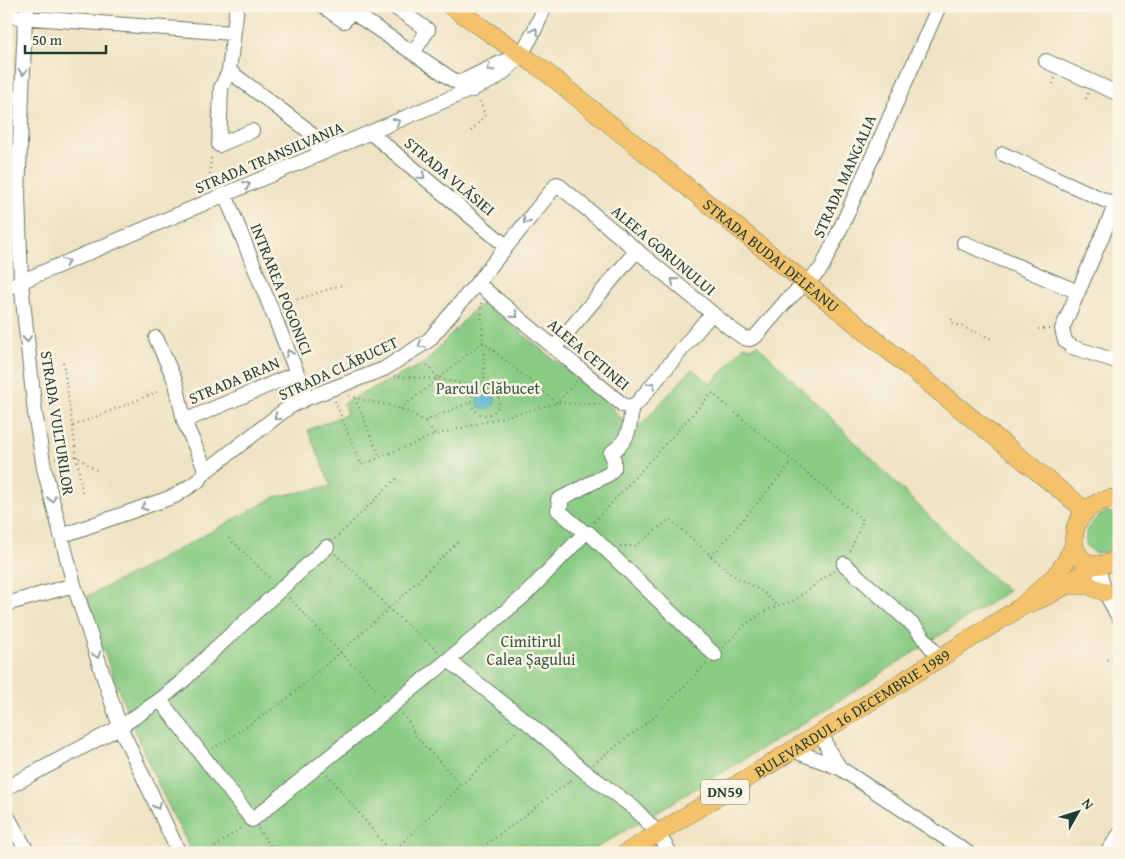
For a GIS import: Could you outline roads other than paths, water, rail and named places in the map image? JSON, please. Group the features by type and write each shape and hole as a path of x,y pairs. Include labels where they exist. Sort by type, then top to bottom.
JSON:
{"main road":[{"name":"STRADA BUDAI DELEANU","path":"452,6 546,72 1086,512"},
{"path":"1086,512 1101,502 1119,498"},
{"name":"DN59","path":"1074,546 1074,531 1086,512"},
{"path":"1074,546 1081,558 1095,565"},
{"name":"BULEVARDUL 16 DECEMBRIE 1989","path":"658,833 1021,607 1055,576 1074,546"},
{"name":"DN59","path":"1095,565 1110,563 1119,558"},
{"name":"BULEVARDUL 16 DECEMBRIE 1989","path":"1021,607 1049,596 1095,565"},
{"path":"1068,585 1087,585 1106,592"},
{"name":"DN59","path":"626,853 658,833"}],"street":[{"path":"237,6 232,33 229,71 222,88 219,145 252,131"},
{"path":"323,6 344,21 353,8 413,53 476,95"},
{"path":"393,6 428,30 413,53"},
{"name":"STRADA TRANSILVANIA","path":"6,288 371,133 476,95 503,74 522,54 546,6"},
{"name":"STRADA MANGALIA","path":"750,339 756,336 787,300 822,267 939,6"},
{"path":"6,16 27,12 232,33"},
{"name":"STRADA VULTURILOR","path":"27,12 12,196 35,413 43,460 74,586 120,727 179,853"},
{"path":"458,83 479,74 497,63 522,54"},
{"path":"1046,61 1119,94"},
{"path":"229,71 306,128 321,154"},
{"name":"STRADA VLĂSIEI","path":"371,133 506,246"},
{"path":"1003,154 1117,201 1062,329 1065,341 1072,347 1119,362"},
{"name":"STRADA CLĂBUCET","path":"61,536 175,496 198,481 206,471 289,407 307,398 384,369 429,340 557,184"},
{"name":"ALEEA GORUNULUI","path":"557,184 712,313 744,338 750,339"},
{"name":"INTRAREA POGONICI","path":"225,194 307,398"},
{"path":"964,243 1078,292"},
{"path":"554,348 637,250"},
{"name":"ALEEA CETINEI","path":"477,283 627,406 638,402 712,313"},
{"name":"STRADA BRAN","path":"156,338 176,384 184,420 206,471"},
{"name":"STRADA BRAN","path":"184,420 297,373"},
{"path":"627,406 631,424 623,444 611,453 614,460 614,468 608,474 558,500 561,506 558,510 585,533 589,533 715,655"},
{"path":"160,700 252,820 525,595 585,533"},
{"path":"6,788 120,727 160,700 327,547"},
{"path":"844,564 915,627 940,659"},
{"path":"1095,565 1119,618"},
{"path":"6,604 74,586"},
{"path":"448,660 634,808 658,833 670,853"},
{"path":"822,732 828,750 840,768"},
{"path":"792,750 840,768 968,853"},
{"path":"6,814 28,853"},
{"path":"1107,853 1119,835"}],"water":[{"path":"486,391 492,394 495,400 492,406 486,409 480,406 477,400 480,394"}],"park label":[{"name":"Parcul Clăbucet","path":"488,388"},
{"name":"Cimitirul Calea Șagului","path":"531,650"}]}
